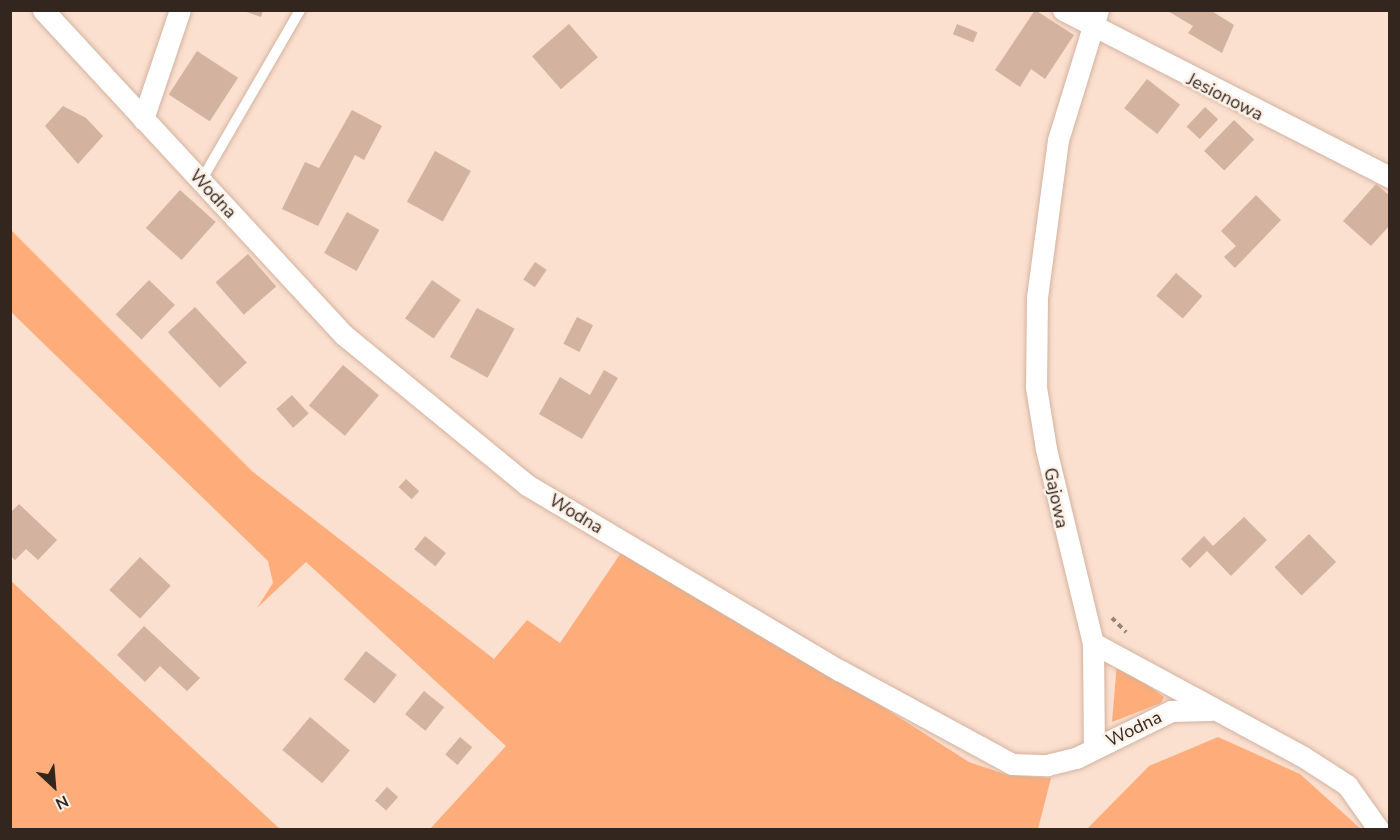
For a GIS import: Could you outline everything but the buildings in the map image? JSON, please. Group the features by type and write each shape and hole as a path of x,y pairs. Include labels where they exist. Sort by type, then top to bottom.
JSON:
{"street":[{"name":"Wodna","path":"43,10 344,335 527,485 839,670 1012,764 1047,765 1094,749 1171,711 1211,710"},
{"path":"143,119 180,10"},
{"name":"Jesionowa","path":"1063,10 1094,19 1389,177"},
{"name":"Gajowa","path":"1093,643 1068,558 1036,387 1037,297 1058,140 1094,19"},
{"name":"Wodna","path":"1093,643 1094,749"},
{"path":"1093,643 1211,710 1302,756 1347,785 1379,830"}],"lane":[{"path":"201,181 300,10"}],"path":[{"path":"1107,612 1130,635"}],"shaded area":[{"path":"10,229 253,472 494,659 527,620 560,643 627,544 969,762 1008,775 1051,778 1038,829 430,829 506,746 306,562 257,608 273,583 268,561 11,312"},
{"path":"11,581 280,829 11,829"},
{"path":"1117,663 1164,697 1161,703 1112,722"},
{"path":"1218,737 1300,774 1361,829 1087,829 1149,766"}]}
